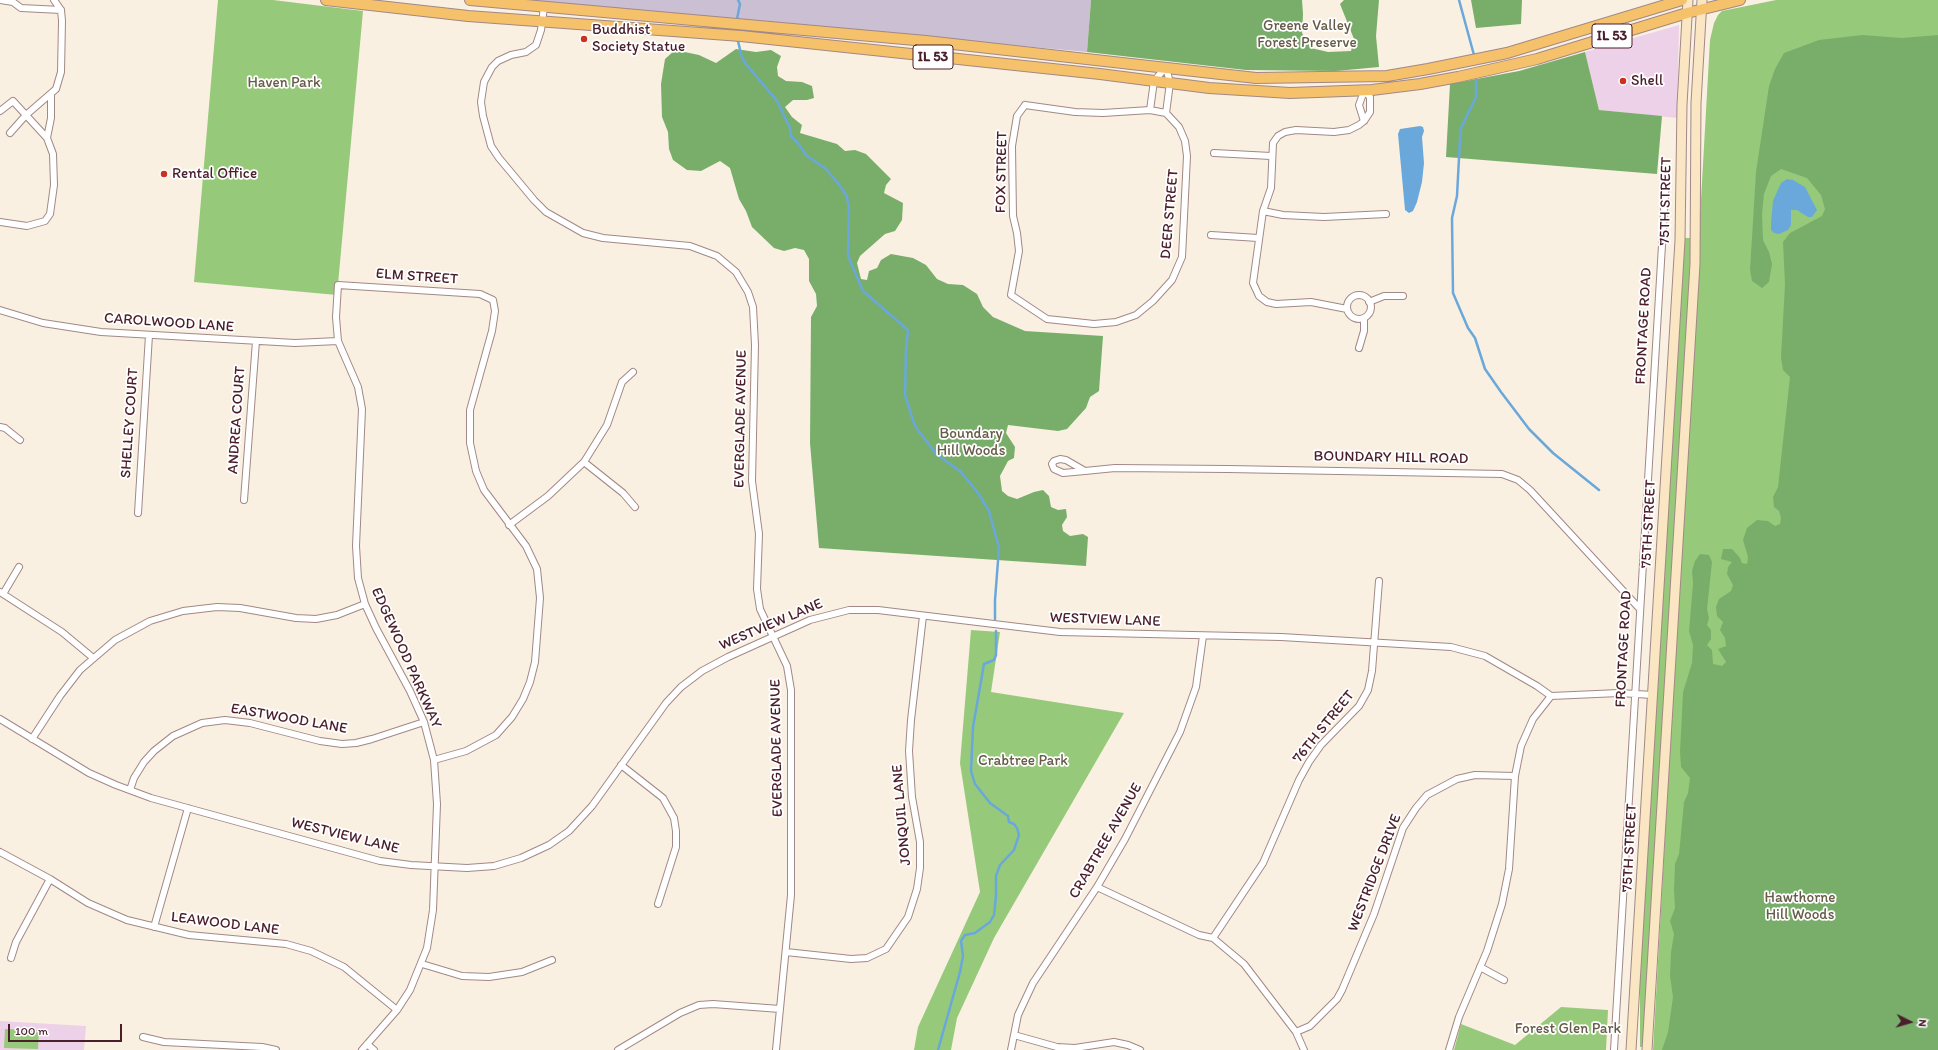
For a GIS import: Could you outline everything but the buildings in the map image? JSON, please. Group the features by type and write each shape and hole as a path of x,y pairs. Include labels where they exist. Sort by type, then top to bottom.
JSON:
{"main road":[{"name":"IL 53","path":"326,0 468,16 741,36 1208,88 1290,93 1364,91 1420,84 1521,63 1687,13 1702,5 1740,0"},
{"name":"IL 53","path":"470,0 926,41 1256,78 1387,76 1507,53 1682,0"},
{"name":"75TH STREET","path":"1631,1050 1680,240 1682,105 1688,0"},
{"name":"75TH STREET","path":"1647,1050 1695,264 1695,156 1702,5"}],"street":[{"path":"0,0 13,2 21,8 61,10"},
{"path":"10,133 26,115 56,89 61,72 61,10 54,0"},
{"name":"EVERGLADE AVENUE","path":"544,7 540,37 536,45 526,52 511,55 498,61 484,82 482,102 483,116 492,146 498,158 546,212 565,224 589,236 681,244 702,249 717,256 736,272 751,299 755,319 752,480 759,534 758,589 760,609 787,666 791,690 790,895 776,1050"},
{"path":"1166,67 1170,83 1166,113 1150,110 1154,81 1166,67"},
{"path":"1364,121 1359,105 1364,91 1370,97 1370,112 1364,121 1349,130 1334,132 1296,130 1285,132 1278,136 1273,143 1271,156 1271,188 1263,211 1258,238 1253,283 1259,296 1267,302 1276,304 1311,302 1347,309 1353,318 1364,318"},
{"path":"47,138 51,118 51,94"},
{"path":"0,111 13,101 47,138 53,154 54,185 50,214 45,222 27,226 0,222"},
{"name":"FOX STREET","path":"1011,295 1019,252 1013,216 1012,146 1017,116 1025,105 1075,112 1150,110"},
{"name":"DEER STREET","path":"1011,295 1047,319 1094,324 1116,322 1136,315 1153,301 1172,280 1182,257 1187,156 1185,141 1179,127 1166,113"},
{"path":"1214,152 1271,156"},
{"name":"FRONTAGE ROAD","path":"1614,1050 1639,608 1666,178"},
{"path":"1263,211 1283,215 1324,217 1386,214"},
{"path":"1211,235 1258,238"},
{"name":"ELM STREET","path":"338,285 480,294 493,300 495,310 494,320 472,402 469,424 470,443 479,480 484,490 509,525"},
{"name":"EDGEWOOD PARKWAY","path":"338,285 336,317 338,341 358,387 362,409 356,559 358,578 365,604 376,628 410,691 424,722 434,760 437,804 431,932 422,964 410,990 397,1010 362,1050"},
{"path":"1347,309 1349,301 1355,296 1363,296 1369,302 1370,309 1364,318 1364,331 1359,348"},
{"path":"1369,302 1384,296 1403,296"},
{"name":"CAROLWOOD LANE","path":"0,310 73,329 149,335 295,343 338,341"},
{"name":"SHELLEY COURT","path":"138,513 149,335"},
{"name":"ANDREA COURT","path":"244,500 256,341"},
{"path":"434,760 466,751 496,735 518,710 530,682 535,662 540,598 539,581 531,556 509,525 548,496 584,462 607,425 622,382 633,372"},
{"path":"0,427 5,428 20,440"},
{"name":"BOUNDARY HILL ROAD","path":"1085,471 1066,460 1060,459 1054,461 1052,464 1058,471 1063,473 1085,471 1115,468 1502,474 1518,480 1530,490 1639,608"},
{"path":"584,462 623,493 635,507"},
{"path":"19,567 2,593 62,632 92,657"},
{"name":"76TH STREET","path":"1213,938 1263,863 1299,780 1309,762 1321,745 1353,713 1364,699 1371,680 1378,581"},
{"path":"32,739 68,683 92,657 115,640 140,626 183,611 230,607 296,618 316,619 337,615 365,604"},
{"name":"WESTVIEW LANE","path":"0,719 89,773 130,790 188,808 380,861 405,865 466,868 494,866 516,860 535,852 569,831 592,806 658,713 681,687 718,662 820,616 849,610 878,610 1060,632 1281,637 1441,646 1469,651 1485,656 1538,686 1551,696"},
{"name":"JONQUIL LANE","path":"786,952 851,959 866,958 886,949 897,935 910,912 917,889 920,868 920,842 912,797 909,751 911,720 923,616"},
{"name":"CRABTREE AVENUE","path":"1011,1050 1018,1015 1033,983 1097,887 1125,839 1187,716 1196,687 1203,636"},
{"path":"1449,1050 1459,1017 1495,926 1506,886 1511,846 1515,776 1524,737 1533,719 1551,696 1653,695"},
{"name":"EASTWOOD LANE","path":"130,790 137,773 154,751 173,736 202,723 225,720 250,723 320,741 342,744 372,740 424,722"},
{"path":"621,765 663,798 674,818 676,847 658,904"},
{"name":"WESTRIDGE DRIVE","path":"1296,1032 1310,1026 1337,999 1342,990 1374,914 1403,828 1416,808 1427,795 1457,779 1475,775 1515,776"},
{"path":"154,927 188,808"},
{"name":"LEAWOOD LANE","path":"0,852 50,879 88,903 127,920 204,937 286,944 311,951 344,967 397,1010"},
{"path":"11,958 16,942 50,879"},
{"path":"1097,887 1200,935 1213,938 1244,964 1296,1032 1304,1050"},
{"path":"422,964 462,976 489,977 522,972 552,960"},
{"path":"1480,967 1504,980"},
{"path":"618,1050 680,1013 699,1005 713,1004 780,1009"},
{"path":"1014,1035 1057,1047 1075,1048 1114,1042 1128,1045 1140,1050"},
{"path":"143,1037 164,1042 262,1047 276,1050"},
{"path":"367,1044 374,1050"}],"shaded area":[{"path":"529,0 1091,0 1087,52"},
{"path":"1679,25 1677,118 1599,110 1585,52"},
{"path":"0,1021 86,1026 84,1050 0,1050"}],"green space":[{"name":"Haven Park","path":"218,0 273,0 363,11 337,295 194,282"},
{"name":"Greene Valley Forest Preserve","path":"1091,0 1302,0 1302,33 1311,48 1328,52 1351,51 1354,39 1340,4 1344,0 1379,0 1376,36 1379,67 1336,71 1246,70 1087,52"},
{"path":"1471,0 1522,0 1521,24 1476,28"},
{"name":"Hawthorne Hill Woods","path":"1776,0 1938,0 1938,1050 1653,1050 1710,40 1714,23 1722,11"},
{"name":"Hawthorne Hill Woods","path":"1862,35 1902,38 1938,35 1938,1050 1662,1050 1668,1032 1673,997 1670,976 1671,952 1674,934 1670,921 1675,908 1675,864 1679,854 1684,802 1688,793 1690,778 1681,767 1680,752 1683,692 1692,663 1693,645 1689,631 1693,583 1692,571 1695,561 1700,554 1709,555 1712,562 1707,609 1709,618 1707,625 1711,630 1711,639 1707,645 1712,650 1713,664 1722,666 1726,662 1718,649 1726,646 1725,638 1720,630 1723,622 1717,616 1716,607 1719,599 1731,591 1733,585 1727,574 1728,567 1732,562 1721,559 1723,549 1732,549 1740,558 1742,563 1747,564 1748,557 1743,540 1747,528 1757,520 1768,521 1775,526 1780,524 1781,518 1779,511 1774,507 1773,497 1778,487 1790,377 1783,370 1781,358 1785,284 1783,242 1790,233 1822,216 1825,209 1821,195 1807,178 1781,169 1771,176 1764,194 1762,214 1763,240 1769,252 1772,264 1769,282 1762,288 1752,281 1750,270 1756,172 1769,86 1775,69 1784,53 1819,40"},
{"name":"Boundary Hill Woods","path":"736,49 756,52 771,50 781,56 777,67 778,76 786,81 802,82 812,86 814,98 807,100 793,100 785,107 792,117 802,125 800,133 837,144 845,151 855,150 866,154 891,179 886,185 884,193 903,203 902,220 895,231 885,234 860,256 857,263 861,279 867,280 869,271 877,268 881,260 891,254 913,258 926,265 937,279 948,284 963,285 977,294 983,307 993,317 1025,331 1103,336 1099,391 1090,397 1086,408 1067,429 1058,431 1008,425 1006,433 1015,447 1014,458 1008,461 1000,476 1002,491 1008,496 1017,499 1043,490 1049,496 1051,507 1058,510 1066,509 1067,517 1062,525 1063,531 1070,536 1083,534 1088,537 1086,566 819,548 810,443 811,317 817,306 816,294 809,281 809,259 804,250 795,248 784,251 774,248 752,227 746,211 739,199 730,168 720,161 701,171 687,170 673,160 669,149 668,132 662,117 661,84 665,59 675,50 699,55 716,63"},
{"path":"1585,52 1599,110 1662,116 1657,174 1446,157 1450,84 1519,71"},
{"path":"1684,238 1691,238 1689,284 1643,1047 1640,1047 1640,977"},
{"name":"Crabtree Park","path":"971,630 1000,632 991,692 1124,713 994,938 957,1018 951,1050 914,1050 918,1027 980,892 960,763"},
{"name":"Forest Glen Park","path":"1561,1007 1608,1010 1606,1050 1454,1050 1461,1024 1515,1045"},
{"path":"5,1029 39,1030 38,1049 4,1048"}],"water":[{"path":"1420,126 1423,127 1424,131 1422,137 1424,163 1422,182 1417,202 1413,211 1409,213 1405,210 1398,134 1400,129"},
{"path":"1787,179 1793,180 1805,187 1817,210 1812,217 1808,217 1797,210 1791,210 1791,225 1788,230 1779,234 1774,233 1771,230 1773,201 1781,183"}],"waterway":[{"path":"737,19 740,4 738,0"},
{"path":"1459,0 1474,55"},
{"path":"738,41 742,58 777,101 790,128 791,136 806,155 826,169 847,197 849,208 848,256 863,291 908,330 905,395 915,426 936,454 961,472 978,493 989,511 999,548 995,619"},
{"path":"1476,80 1476,97 1461,128 1457,196 1452,218 1453,293 1468,328 1475,338 1485,369 1501,392 1529,429 1553,453 1599,490"},
{"path":"938,1050 960,972 963,956 961,941 965,935 975,933 990,922 994,915 996,876 1000,865 1014,850 1019,835 1014,824 1009,822 1008,816 990,803 975,784 971,771 973,727 984,664 994,660 996,655 996,631"}],"place":[{"name":"Buddhist Society Statue","path":"584,39"},
{"name":"Shell","path":"1623,81"},
{"name":"Rental Office","path":"164,174"}]}
